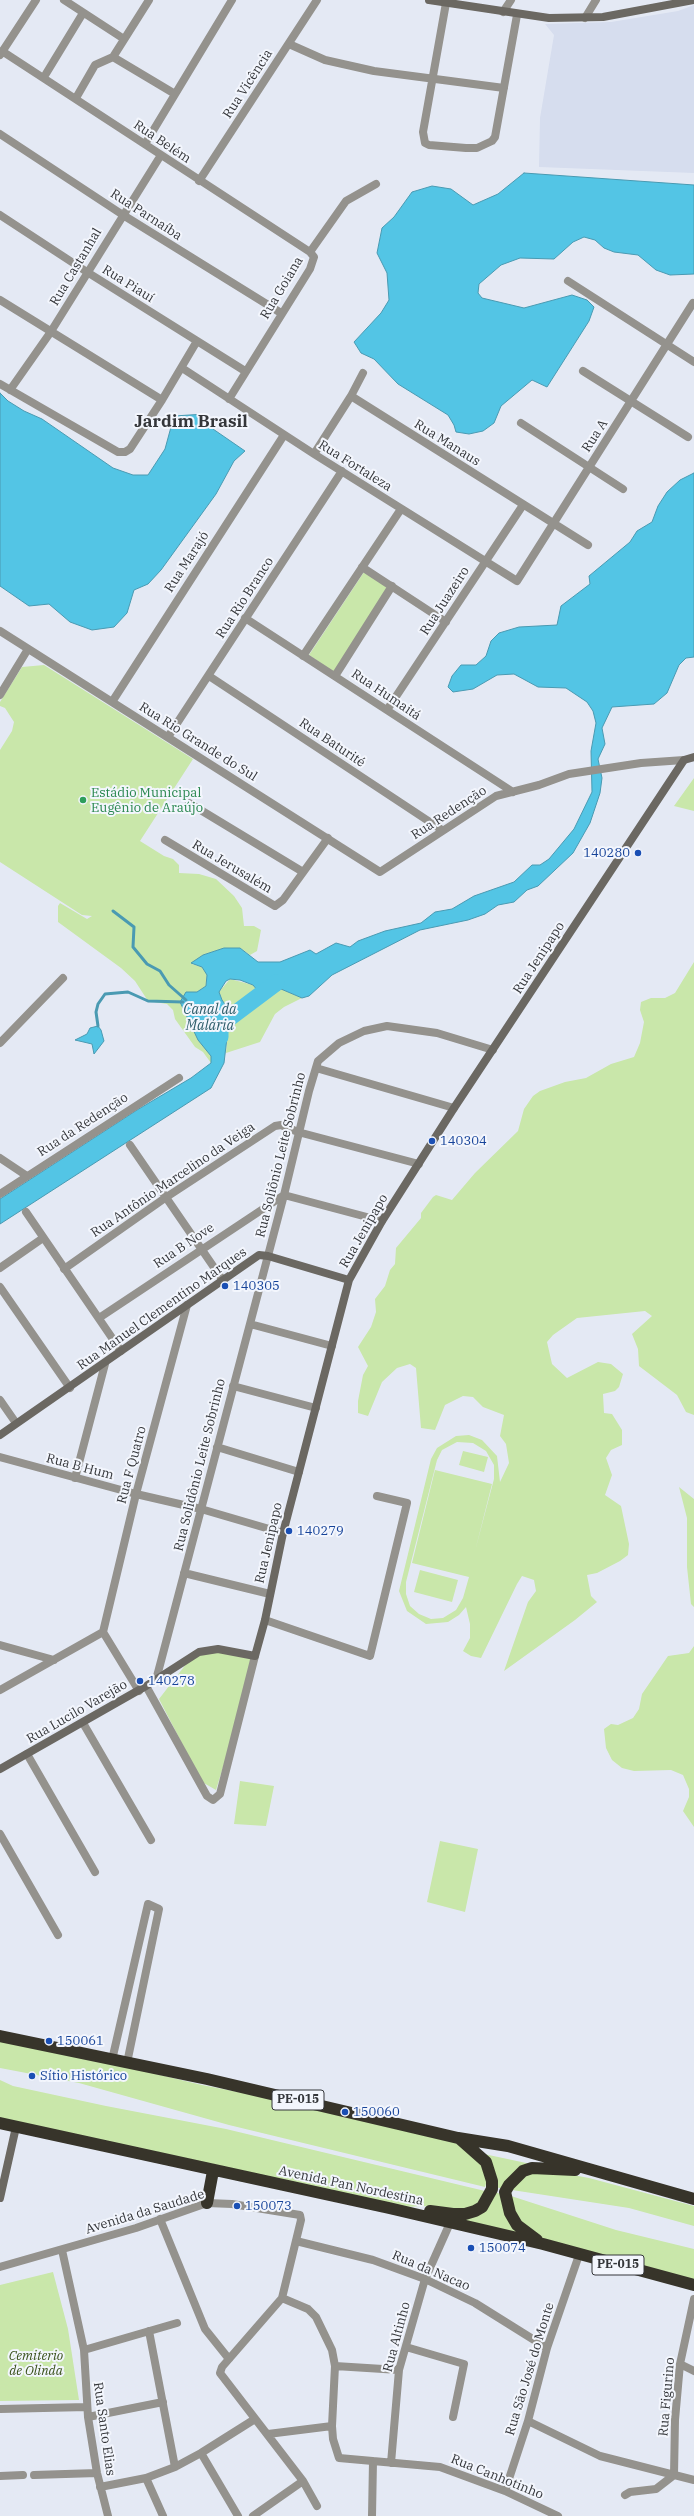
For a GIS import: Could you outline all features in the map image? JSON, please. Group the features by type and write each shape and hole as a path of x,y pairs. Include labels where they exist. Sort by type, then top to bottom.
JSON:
{"highway":[{"name":"PE-015","path":"0,2036 207,2079 458,2138 508,2146 694,2198"},
{"name":"Avenida Pan Nordestina","path":"0,2123 213,2171 389,2208 543,2244 694,2285"},
{"path":"389,2208 465,2214 482,2207 492,2189 490,2170 481,2154 458,2138"},
{"path":"543,2244 517,2225 510,2213 505,2192 509,2185 523,2171 532,2168 598,2170"},
{"path":"208,2203 213,2171"}],"street":[{"path":"1,53 3,41 36,0"},
{"path":"64,0 124,39"},
{"path":"76,98 95,66 113,57 148,0"},
{"path":"145,144 232,0"},
{"name":"Rua Vicência","path":"199,181 317,0"},
{"path":"432,0 518,15 549,18 585,18 639,12 694,0"},
{"path":"503,12 511,0"},
{"path":"585,18 596,0"},
{"path":"446,3 423,132 425,143 429,145 476,148 492,141 495,137 518,15"},
{"path":"44,77 83,13"},
{"path":"289,44 325,60 374,70 504,88"},
{"name":"Rua Belém","path":"1,53 44,77 199,181 310,252"},
{"path":"113,57 175,94"},
{"name":"Rua Parnaíba","path":"0,134 123,215 281,314"},
{"name":"Rua Castanhal","path":"10,390 50,333 161,155"},
{"name":"Rua Goiana","path":"228,399 314,263 314,257 310,252 346,202 376,184"},
{"name":"Rua Piauí","path":"0,215 87,272 245,371"},
{"path":"568,281 666,346 694,362"},
{"path":"0,300 50,333 162,400"},
{"name":"Rua A","path":"517,581 693,303"},
{"path":"0,384 118,452 125,452 130,450 182,368 197,341"},
{"name":"Rua Fortaleza","path":"182,368 284,435 517,581"},
{"path":"583,371 688,437"},
{"path":"314,454 351,396 363,373"},
{"name":"Rua Manaus","path":"351,396 588,545"},
{"path":"521,423 623,489"},
{"name":"Rua Marajó","path":"112,702 284,435"},
{"name":"Rua Rio Branco","path":"168,737 342,471"},
{"name":"Rua Juazeiro","path":"387,710 523,505"},
{"path":"302,656 401,509"},
{"path":"362,567 446,622"},
{"path":"335,676 392,586"},
{"name":"Rua Humaitá","path":"245,618 514,792"},
{"name":"Rua Rio Grande do Sul","path":"0,631 378,871 384,871"},
{"path":"0,695 28,649"},
{"name":"Rua Baturité","path":"209,676 442,830"},
{"path":"684,760 694,757"},
{"name":"Rua Redenção","path":"384,871 488,800 579,773 606,768 684,760"},
{"name":"Rua Jenipapo","path":"146,1686 207,1796 213,1800 220,1794 265,1620 283,1533 349,1280 382,1221 454,1108 684,760"},
{"path":"189,803 303,872"},
{"name":"Rua Jerusalém","path":"165,840 275,906 283,900 328,838"},
{"path":"0,1043 63,978"},
{"path":"454,1108 317,1065 339,1043 364,1031 387,1026 437,1033 493,1050"},
{"name":"Rua Soliônio Leite Sobrinho","path":"268,1256 284,1195 298,1132 317,1065"},
{"name":"Rua da Redenção","path":"0,1194 111,1120 179,1078"},
{"name":"Rua Antônio Marcelino da Veiga","path":"64,1269 164,1198 275,1126 281,1125 298,1132 419,1164"},
{"path":"130,1145 164,1198 222,1279"},
{"path":"0,1158 27,1176"},
{"path":"284,1195 382,1221"},
{"name":"Rua B Nove","path":"99,1318 284,1195"},
{"path":"26,1212 121,1351"},
{"path":"0,1268 43,1238"},
{"name":"Rua Manuel Clementino Marques","path":"0,1435 105,1364 222,1279 259,1255 268,1256 349,1280"},
{"name":"Rua Solidônio Leite Sobrinho","path":"156,1680 232,1386 268,1256"},
{"path":"0,1287 70,1388"},
{"name":"Rua F Quatro","path":"103,1632 136,1494 187,1305"},
{"path":"250,1324 332,1346"},
{"path":"75,1478 105,1364"},
{"path":"232,1386 316,1408"},
{"path":"0,1400 16,1423"},
{"path":"217,1447 299,1472"},
{"name":"Rua B Hum","path":"0,1457 136,1494 201,1509 283,1533"},
{"path":"265,1620 370,1656 406,1503 377,1496"},
{"path":"184,1572 270,1594"},
{"path":"0,1690 103,1632 139,1691"},
{"path":"0,1645 54,1660"},
{"name":"Rua Lucilo Varejão","path":"0,1769 139,1691 206,1650 218,1649 255,1656"},
{"path":"83,1723 151,1840"},
{"path":"26,1754 95,1872"},
{"path":"0,1834 58,1935"},
{"path":"112,2060 149,1904 159,1908 127,2063"},
{"path":"0,2198 16,2127"},
{"name":"Avenida da Saudade","path":"0,2267 62,2250 208,2203 232,2204 300,2216 301,2220 296,2241"},
{"path":"160,2219 206,2329 229,2359"},
{"name":"Rua Altinho","path":"391,2463 399,2370 425,2279 450,2223"},
{"path":"296,2241 282,2298 220,2371 224,2381 268,2434 304,2481 317,2506"},
{"name":"Rua da Nacao","path":"296,2241 373,2260 425,2279 476,2303 547,2348"},
{"name":"Rua Santo Elias","path":"62,2250 84,2350 88,2417 100,2487 108,2516"},
{"name":"Rua São José do Monte","path":"505,2491 528,2421 547,2348 579,2255"},
{"name":"Rua Canhotinho","path":"282,2298 308,2309 316,2317 332,2350 335,2366 332,2426 333,2439 339,2458 440,2467 505,2491 558,2516"},
{"name":"Rua Figurino","path":"674,2475 675,2420 680,2364 694,2299"},
{"path":"84,2350 177,2323"},
{"path":"149,2331 175,2467"},
{"path":"406,2347 464,2364 453,2416"},
{"path":"680,2364 694,2371"},
{"path":"335,2366 399,2370"},
{"path":"88,2417 163,2402"},
{"path":"0,2409 87,2407"},
{"path":"100,2487 146,2478 175,2467 201,2453 255,2418"},
{"path":"528,2421 600,2456 694,2480"},
{"path":"268,2434 332,2426"},
{"path":"201,2453 238,2516"},
{"path":"372,2516 373,2462"},
{"path":"34,2475 98,2473"},
{"path":"0,2476 23,2475"},
{"path":"625,2495 630,2492 656,2489 674,2475"},
{"path":"146,2478 163,2516"},
{"path":"253,2516 304,2481"}],"shaded area":[{"path":"694,5 694,173 539,167 540,118 554,35 545,24 611,22 678,11"}],"green space":[{"path":"364,572 389,588 335,673 309,655"},
{"name":"Estádio Municipal Eugênio de Araújo","path":"44,665 193,759 140,841 164,856 173,859 179,865 179,873 199,874 216,879 234,896 242,908 244,926 254,926 261,930 257,951 250,955 240,948 225,948 203,955 192,964 202,967 207,975 206,986 197,992 189,1023 211,1056 211,1063 203,1052 195,1047 175,1019 173,1010 167,1004 148,1001 135,981 121,968 58,922 58,906 60,903 87,919 92,916 82,915 0,862 0,750 12,731 14,722 5,708 0,706 0,702 22,667"},
{"path":"694,778 694,811 674,806"},
{"path":"694,962 694,1415 686,1412 677,1395 639,1366 638,1349 632,1334 652,1316 645,1311 577,1318 553,1335 547,1342 552,1364 567,1378 598,1362 611,1364 623,1374 619,1387 615,1391 603,1394 604,1413 612,1414 622,1430 622,1445 611,1450 606,1458 612,1475 605,1495 621,1506 629,1544 628,1555 597,1573 587,1575 591,1596 597,1602 575,1620 504,1671 528,1602 536,1591 534,1580 522,1576 481,1658 471,1656 463,1651 470,1638 470,1624 466,1607 459,1615 448,1622 426,1624 407,1611 399,1591 431,1459 437,1448 456,1436 469,1435 482,1440 497,1456 500,1482 509,1463 506,1444 500,1436 504,1415 483,1407 473,1397 463,1396 445,1405 435,1430 421,1428 416,1368 410,1364 397,1368 382,1382 368,1416 358,1413 358,1401 363,1375 368,1366 358,1347 371,1327 376,1312 375,1299 385,1286 390,1270 395,1264 396,1248 421,1218 421,1213 433,1197 436,1195 452,1200 475,1173 518,1131 524,1109 533,1096 540,1091 565,1082 586,1078 611,1064 634,1057 640,1043 644,1022 640,1010 641,1002 651,998 665,998 675,993","holes":["457,1442 473,1443 486,1451 494,1465 494,1479 475,1551 492,1484 435,1470 412,1563 469,1577 463,1598 456,1610 443,1618 431,1619 419,1614 410,1606 406,1594 406,1582 437,1460 442,1450"]},
{"path":"230,979 253,985 258,991 258,1001 281,989 302,998 284,1007 275,1014 260,1042 226,1053 229,1010 222,1000 219,992"},
{"path":"463,1451 488,1457 484,1472 459,1465"},
{"path":"679,1487 694,1499 694,1607 691,1604 687,1567 687,1518"},
{"path":"420,1570 458,1580 452,1602 414,1592"},
{"path":"694,1646 694,1827 683,1811 689,1797 689,1789 683,1775 671,1770 634,1771 622,1768 612,1760 606,1748 604,1729 611,1724 618,1725 633,1718 639,1709 642,1694 668,1656 689,1653"},
{"path":"197,1650 216,1651 256,1659 216,1790 202,1782 159,1699"},
{"path":"240,1781 274,1786 266,1826 234,1824"},
{"path":"440,1841 478,1849 465,1912 427,1902"},
{"path":"0,2040 52,2049 202,2085 310,2106 454,2141 490,2170 485,2187 229,2125 79,2083 0,2068"},
{"path":"0,2080 13,2086 106,2106 226,2129 485,2191 480,2204 463,2209 422,2206 389,2208 0,2118"},
{"path":"484,2154 531,2164 504,2189 495,2187"},
{"path":"535,2172 557,2172 589,2178 694,2206 694,2226 629,2208 512,2190 515,2181"},
{"path":"494,2191 502,2195 522,2235 453,2218 466,2218"},
{"path":"508,2195 616,2230 694,2249 694,2282 543,2242 520,2224"},
{"name":"Cemiterio de Olinda","path":"53,2272 68,2329 79,2400 0,2401 0,2285"}],"water":[{"path":"524,173 694,185 694,274 670,275 656,270 638,255 614,252 604,248 595,240 584,237 573,242 554,259 520,258 501,265 479,284 478,293 482,298 524,308 572,295 587,300 594,307 589,321 547,387 532,380 501,406 494,423 483,431 469,434 456,432 448,415 398,384 374,359 361,353 354,342 381,313 389,300 387,273 377,253 382,228 394,217 412,192 432,186 451,189 473,205 498,194"},
{"path":"0,393 8,401 24,411 42,419 113,468 133,475 148,475 165,449 174,416 205,414 213,429 245,451 234,461 216,494 161,570 148,584 134,590 127,613 114,627 92,630 70,622 49,604 29,606 0,586"},
{"path":"694,473 694,657 686,658 679,665 667,693 654,704 612,707 602,728 605,744 598,759 602,778 600,793 590,823 573,853 538,886 527,890 514,902 498,905 485,914 468,920 420,930 332,975 309,996 302,998 281,989 258,1002 258,991 253,985 240,980 230,979 226,981 219,992 222,1000 229,1010 231,1024 228,1029 224,1063 211,1088 0,1224 0,1199 137,1110 191,1078 211,1063 211,1056 198,1040 180,1002 186,992 197,992 206,986 207,975 202,967 191,963 203,955 224,948 240,948 258,962 280,962 310,950 316,954 336,943 350,947 358,941 385,931 421,923 435,912 452,909 474,896 514,882 532,865 540,865 549,859 574,829 592,792 591,751 596,723 593,711 587,702 566,688 538,687 514,674 497,675 473,689 453,692 448,687 452,676 461,665 476,665 486,656 491,641 499,633 519,627 557,625 561,606 590,584 589,576 630,542 637,531 652,522 658,506 667,492 680,480"},
{"path":"98,1026 101,1030 104,1041 94,1054 92,1044 75,1040 87,1034 90,1028"}],"waterway":[{"path":"113,911 134,927 133,947 147,964 160,971 169,985 186,1000"},
{"name":"Canal da Malária","path":"220,1037 220,1025 276,983"},
{"path":"98,1026 96,1012 98,1004 105,994 128,992 148,1001 183,1002"}],"place":[{"name":"Estádio Municipal Eugênio de Araújo","path":"83,800"},
{"name":"140280","path":"638,853"},
{"name":"140304","path":"432,1141"},
{"name":"140305","path":"225,1286"},
{"name":"140279","path":"289,1531"},
{"name":"140278","path":"140,1681"},
{"name":"150061","path":"49,2041"},
{"name":"Sítio Histórico","path":"32,2076"},
{"name":"150060","path":"345,2112"},
{"name":"150073","path":"237,2206"},
{"name":"150074","path":"471,2248"}],"district":[{"name":"Jardim Brasil","path":"191,422"}]}
